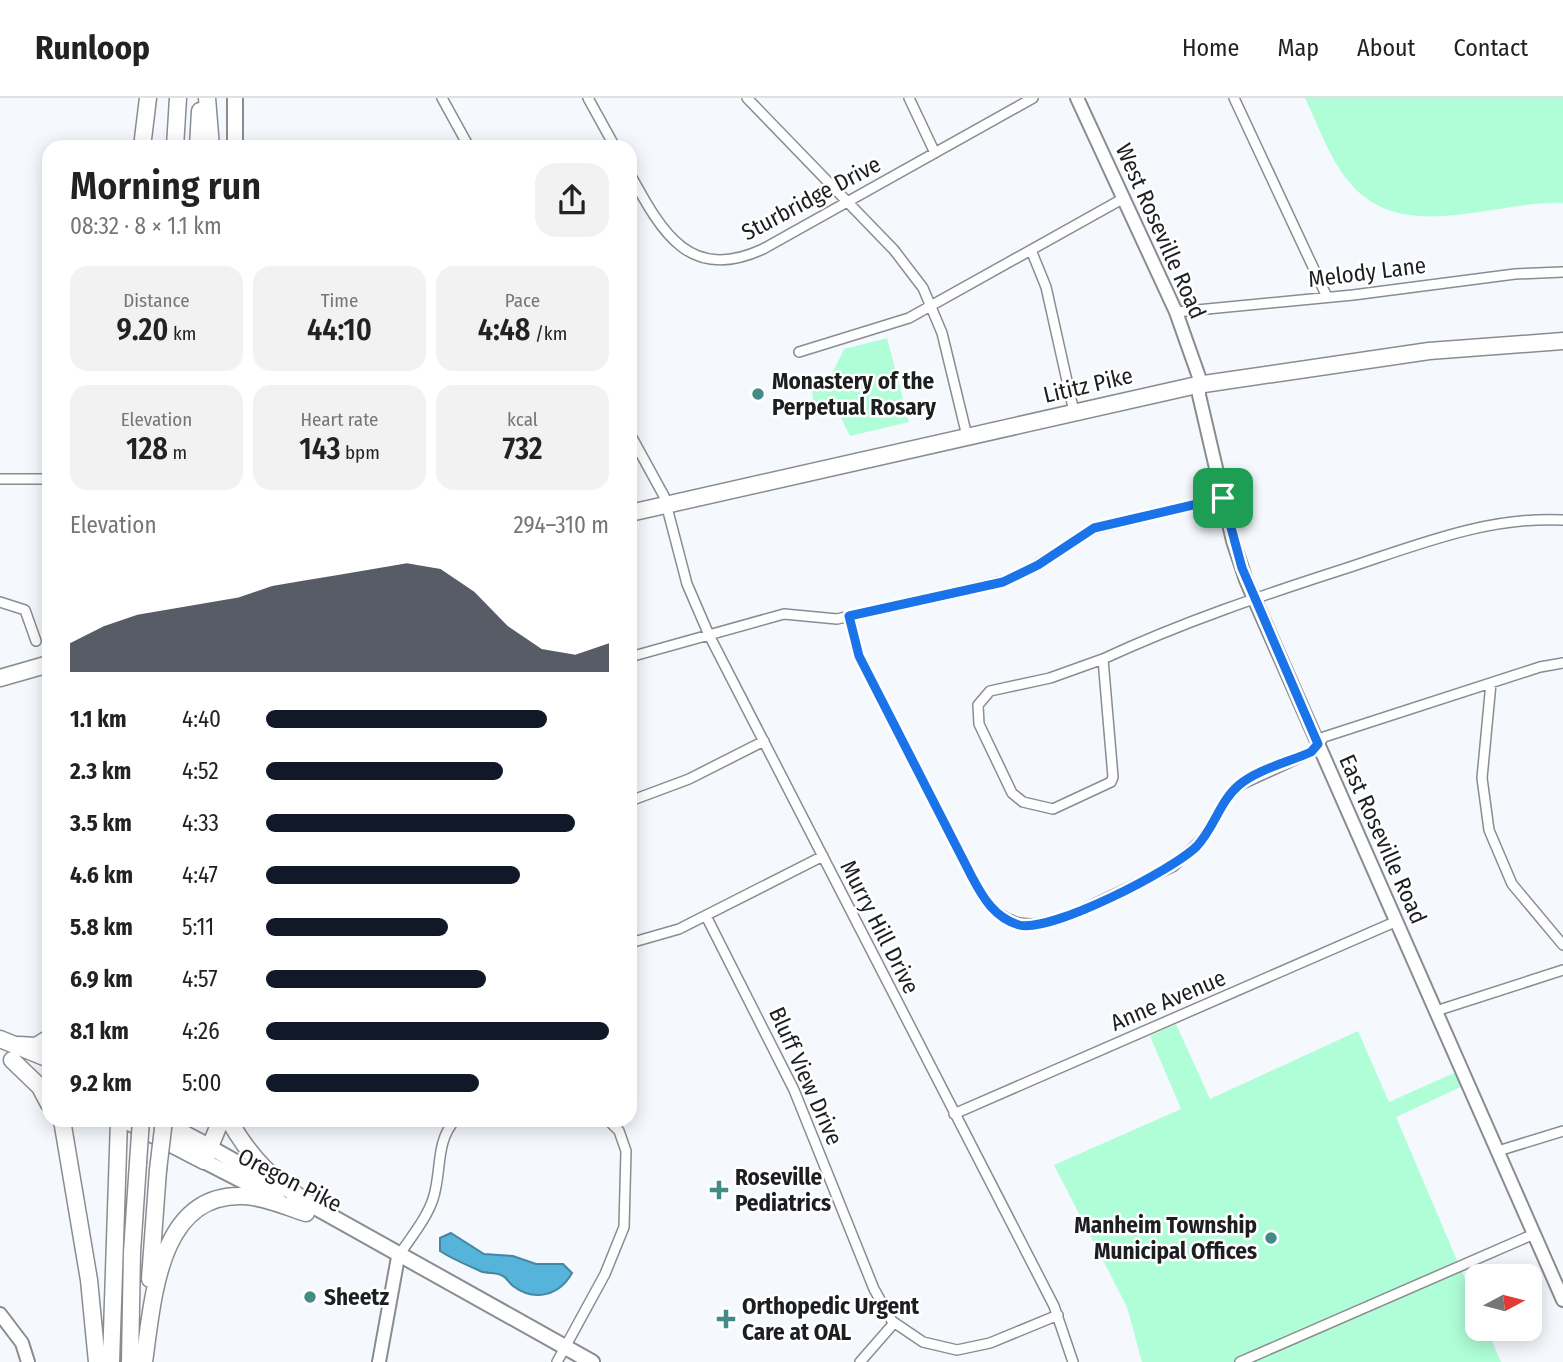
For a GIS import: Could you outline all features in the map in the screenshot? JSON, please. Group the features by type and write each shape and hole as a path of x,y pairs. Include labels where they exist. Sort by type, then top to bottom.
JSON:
{"highway":[{"path":"142,140 148,98"},
{"path":"175,140 178,98"},
{"path":"198,140 200,98"},
{"path":"207,98 210,140"},
{"name":"Lititz Pike","path":"637,511 1197,385 1429,351 1563,341"},
{"path":"0,678 42,666"},
{"path":"6,1050 42,1042"},
{"path":"6,1050 42,1058"},
{"path":"6,1050 42,1075"},
{"path":"6,1050 42,1091"},
{"path":"61,1127 89,1280 97,1362"},
{"path":"111,1362 119,1127"},
{"path":"130,1362 141,1127"},
{"name":"Oregon Pike","path":"142,1127 208,1155"},
{"path":"144,1362 163,1127"},
{"name":"Oregon Pike","path":"168,1127 208,1155"},
{"path":"208,1155 218,1127"},
{"path":"234,1127 271,1178 309,1209"},
{"path":"144,1362 160,1269 175,1232 193,1209 215,1200 244,1196 309,1209"}],"main road":[{"path":"141,98 141,140"},
{"path":"235,98 236,140"},
{"name":"Oregon Pike","path":"208,1155 309,1209 383,1254 398,1257 592,1362"}],"street":[{"path":"442,98 465,140"},
{"path":"588,98 611,140"},
{"path":"747,98 912,271 931,306 950,359 967,436"},
{"path":"909,98 935,153"},
{"name":"Sturbridge Drive","path":"637,186 669,239 692,254 719,261 751,254 1033,98"},
{"name":"West Roseville Road","path":"1077,98 1176,312 1196,368 1197,385"},
{"path":"1234,98 1327,297"},
{"path":"799,352 888,326 931,306 1124,198"},
{"path":"1031,250 1046,287 1074,412"},
{"name":"Melody Lane","path":"1176,312 1327,297 1501,275 1563,272"},
{"name":"East Roseville Road","path":"1197,385 1236,550 1254,597 1563,1300"},
{"name":"Murry Hill Drive","path":"637,447 667,504 687,583 709,635 1058,1315 1073,1362"},
{"path":"0,479 42,479"},
{"path":"637,655 784,614 832,619 1003,582 1038,565 1094,528 1223,498"},
{"path":"1103,659 1113,777 1111,782 1053,809 1023,802 1012,793 979,724 978,705 990,691 1050,678 1103,659 1175,626 1254,597 1460,531 1524,519 1563,520"},
{"path":"0,602 25,610 36,640"},
{"path":"849,616 859,656 982,897 1002,916 1023,926 1061,919 1164,872 1198,845 1238,786 1311,752 1332,734 1540,667 1563,663"},
{"path":"1491,683 1482,778 1489,830 1512,884 1563,945"},
{"path":"637,798 689,779 764,741"},
{"path":"637,942 658,937 706,915 822,856"},
{"name":"Bluff View Drive","path":"706,915 788,1077 874,1289 894,1322 923,1342 957,1350 990,1343 1058,1315"},
{"name":"Anne Avenue","path":"954,1114 1397,921"},
{"path":"1436,1011 1563,970"},
{"path":"379,1362 398,1257 430,1207 438,1181 442,1141 451,1127"},
{"path":"557,1362 610,1263 624,1227 626,1151 614,1127"},
{"path":"1498,1151 1563,1131"},
{"path":"1240,1362 1534,1234"},
{"path":"0,1314 22,1343 28,1362"},
{"path":"860,1362 894,1322"}],"green space":[{"path":"1305,98 1563,98 1563,203 1450,216 1396,212 1372,202 1350,183 1330,153"},
{"path":"887,338 909,422 850,436 841,418 827,414 815,416 812,391 825,388 844,349"},
{"path":"1176,1024 1210,1099 1358,1031 1389,1102 1456,1072 1463,1086 1396,1117 1465,1279 1465,1341 1492,1341 1501,1362 1142,1362 1127,1307 1054,1165 1181,1109 1150,1036"}],"water":[{"path":"451,1233 484,1254 513,1256 536,1264 563,1264 572,1273 567,1281 553,1291 546,1294 529,1294 513,1286 503,1276 480,1271 440,1251 440,1238"}],"place":[{"name":"Monastery of the Perpetual Rosary","path":"758,394"},
{"name":"Roseville Pediatrics","path":"719,1190"},
{"name":"Manheim Township Municipal Offices","path":"1271,1238"},
{"name":"Sheetz","path":"310,1297"},
{"name":"Orthopedic Urgent Care at OAL","path":"726,1319"}],"route":[{"path":"1223,498 1242,568 1318,744 1311,752 1244,781 1227,798 1198,845 1164,872 1053,922 1032,926 1015,923 994,911 982,897 859,656 849,616 1003,582 1038,565 1072,540 1094,528 1223,498"}]}
